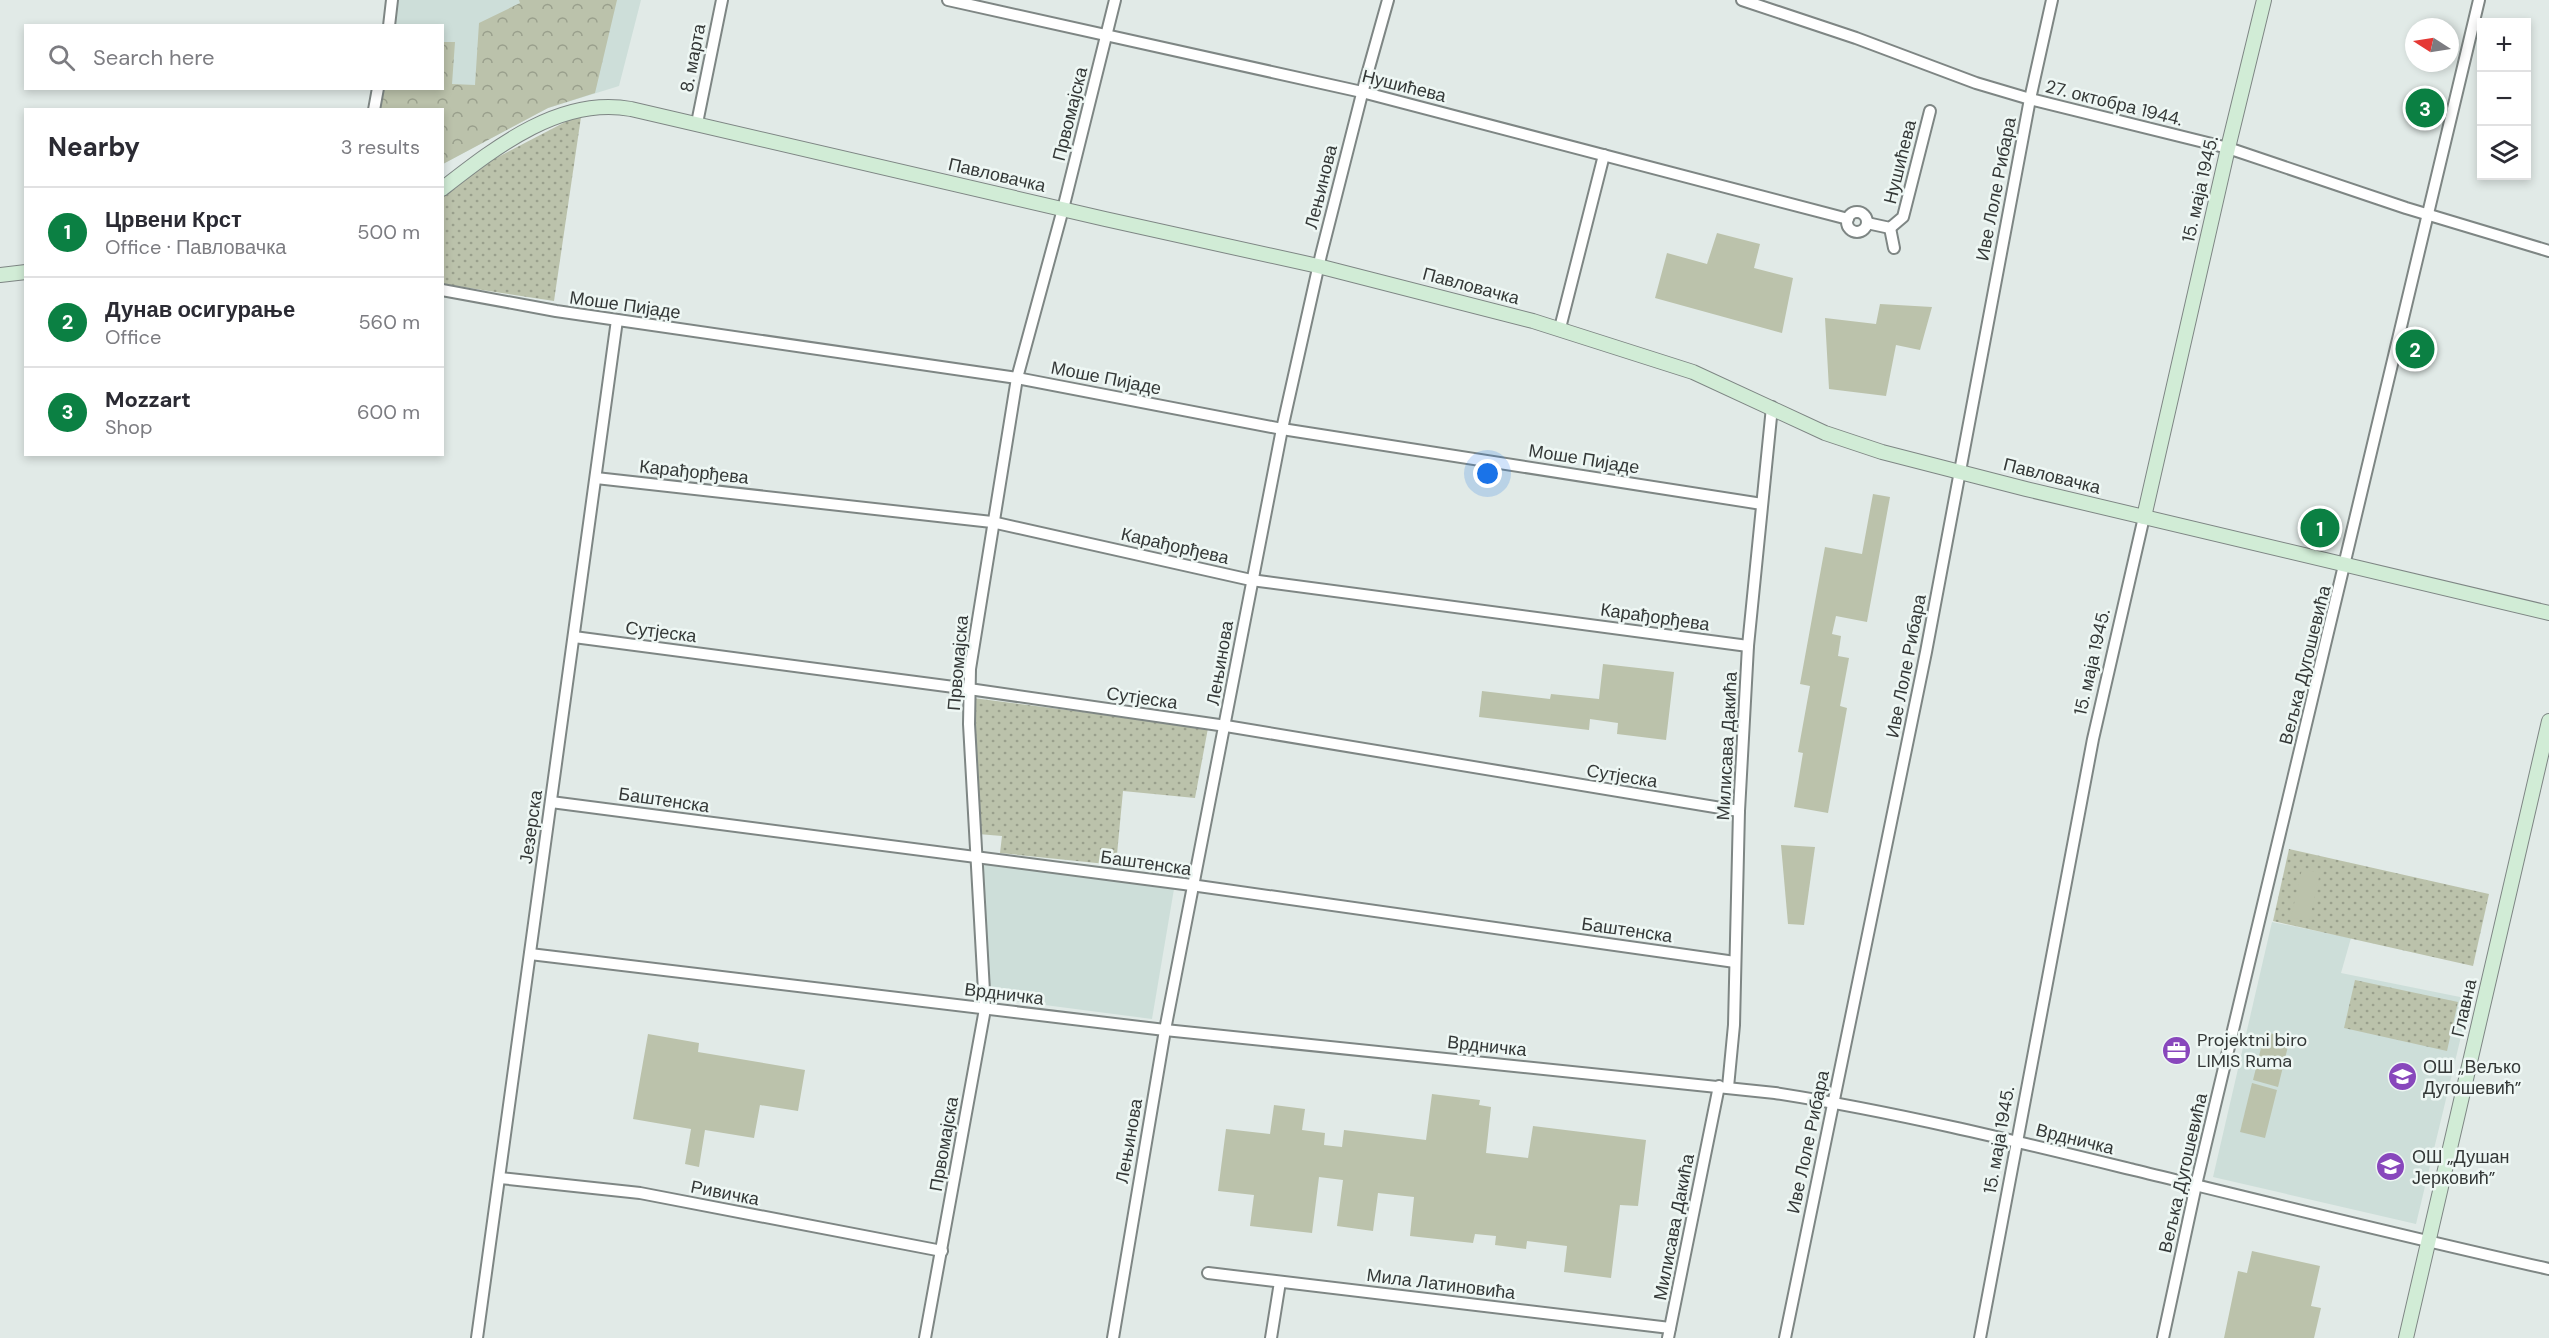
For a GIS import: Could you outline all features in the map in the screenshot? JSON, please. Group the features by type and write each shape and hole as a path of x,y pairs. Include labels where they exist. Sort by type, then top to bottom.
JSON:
{"street":[{"path":"389,24 392,0"},
{"name":"8. марта","path":"697,123 722,0"},
{"name":"Нушићева","path":"948,0 1362,92 1848,219 1852,213 1859,212 1865,216 1867,223 1890,228 1903,217 1930,111"},
{"name":"Првомајска","path":"925,1338 985,1009 975,857 969,689 992,522 1017,378 1063,209 1115,0"},
{"name":"Лењинова","path":"1113,1338 1165,1030 1282,429 1318,266 1388,0"},
{"name":"27. октобра 1944.","path":"1742,0 1856,38 1976,83 2030,99 2228,148 2427,215 2549,251"},
{"name":"Иве Лоле Рибара","path":"1785,1338 1926,652 2030,99 2052,0"},
{"name":"15. маја 1945.","path":"1980,1338 2093,739 2264,0"},
{"name":"Вељка Дугошевића","path":"2163,1338 2196,1185 2346,565 2479,0"},
{"path":"374,108 378,90"},
{"name":"Павловачка","path":"444,188 507,141 549,120 574,111 619,106 1318,266 1560,328 1693,372 1845,441 2144,517 2549,613"},
{"path":"1560,328 1604,155"},
{"path":"1890,228 1894,248"},
{"path":"0,275 24,272"},
{"name":"Моше Пијаде","path":"444,290 481,299 618,320 1017,378 1282,429 1762,504"},
{"name":"Језерска","path":"477,1338 618,320"},
{"name":"Милисава Дакића","path":"1669,1333 1724,1087 1734,1025 1739,811 1748,646 1772,407"},
{"name":"Карађорђева","path":"596,478 992,522 1251,580 1748,646"},
{"name":"Сутјеска","path":"574,637 969,689 1226,726 1739,811"},
{"name":"Главна","path":"2406,1338 2549,721"},
{"name":"Баштенска","path":"551,802 1194,886 1735,962"},
{"name":"Врдничка","path":"531,954 1165,1030 1724,1087 1833,1102 2018,1142 2428,1243 2549,1269"},
{"name":"Ривичка","path":"500,1178 640,1194 942,1251"},
{"name":"Мила Латиновића","path":"1208,1273 1669,1333"},
{"path":"1271,1338 1280,1282"}],"shaded area":[{"path":"397,0 641,0 619,86 548,108 444,163 444,24 393,24"},
{"path":"980,860 1174,889 1152,1019 991,998"},
{"path":"2272,922 2351,938 2341,973 2470,999 2416,1224 2213,1177"}],"green space":[{"path":"519,0 617,0 595,93 548,108 444,163 444,108 379,108 382,90 444,90 444,42 455,42 452,84 475,85 479,23 520,3"},
{"path":"581,117 554,301 444,284 444,193 475,169 569,120"},
{"path":"1717,233 1760,244 1754,268 1793,278 1782,333 1655,298 1667,253 1707,264"},
{"path":"1880,304 1932,307 1920,350 1896,345 1886,396 1829,389 1825,318 1876,324"},
{"path":"1873,494 1890,497 1867,622 1836,616 1832,634 1841,636 1838,656 1849,658 1840,706 1847,708 1828,813 1794,807 1803,753 1798,752 1810,686 1800,684 1825,547 1862,554"},
{"path":"1603,664 1674,672 1666,740 1617,734 1618,723 1590,719 1589,730 1479,717 1482,691 1550,699 1551,694 1599,699"},
{"path":"973,698 1208,728 1195,798 1123,791 1116,865 1000,853 1002,836 978,834"},
{"path":"1781,845 1815,847 1804,925 1788,924"},
{"path":"2289,849 2489,894 2473,966 2273,921"},
{"path":"2302,869 2320,873 2309,922 2291,917"},
{"path":"2355,980 2458,1002 2447,1051 2344,1028"},
{"path":"2265,1032 2290,1038 2278,1087 2253,1080"},
{"path":"648,1034 699,1043 698,1052 805,1070 798,1111 760,1105 754,1138 705,1130 699,1167 685,1164 691,1129 633,1119"},
{"path":"2252,1083 2277,1090 2265,1138 2240,1132"},
{"path":"1432,1094 1480,1100 1479,1105 1491,1107 1486,1153 1528,1158 1533,1126 1646,1140 1638,1206 1620,1205 1611,1278 1564,1272 1567,1246 1527,1241 1526,1249 1495,1245 1496,1236 1475,1234 1473,1243 1410,1236 1414,1197 1378,1193 1373,1231 1337,1226 1343,1180 1319,1177 1312,1233 1250,1226 1254,1195 1218,1191 1226,1129 1270,1134 1274,1105 1305,1109 1302,1130 1325,1133 1324,1145 1342,1147 1344,1130 1426,1140"},
{"path":"2252,1251 2320,1266 2311,1306 2321,1308 2314,1338 2224,1338 2238,1271 2247,1273"}],"place":[{"name":"Mozzart","path":"2425,108"},
{"name":"Дунав осигурање","path":"2415,349"},
{"name":"Црвени Крст","path":"2320,528"},
{"name":"Projektni biro LIMIS Ruma","path":"2176,1050"},
{"name":"ОШ „Вељко Дугошевић”","path":"2402,1077"},
{"name":"ОШ „Душан Јерковић”","path":"2391,1167"}]}
